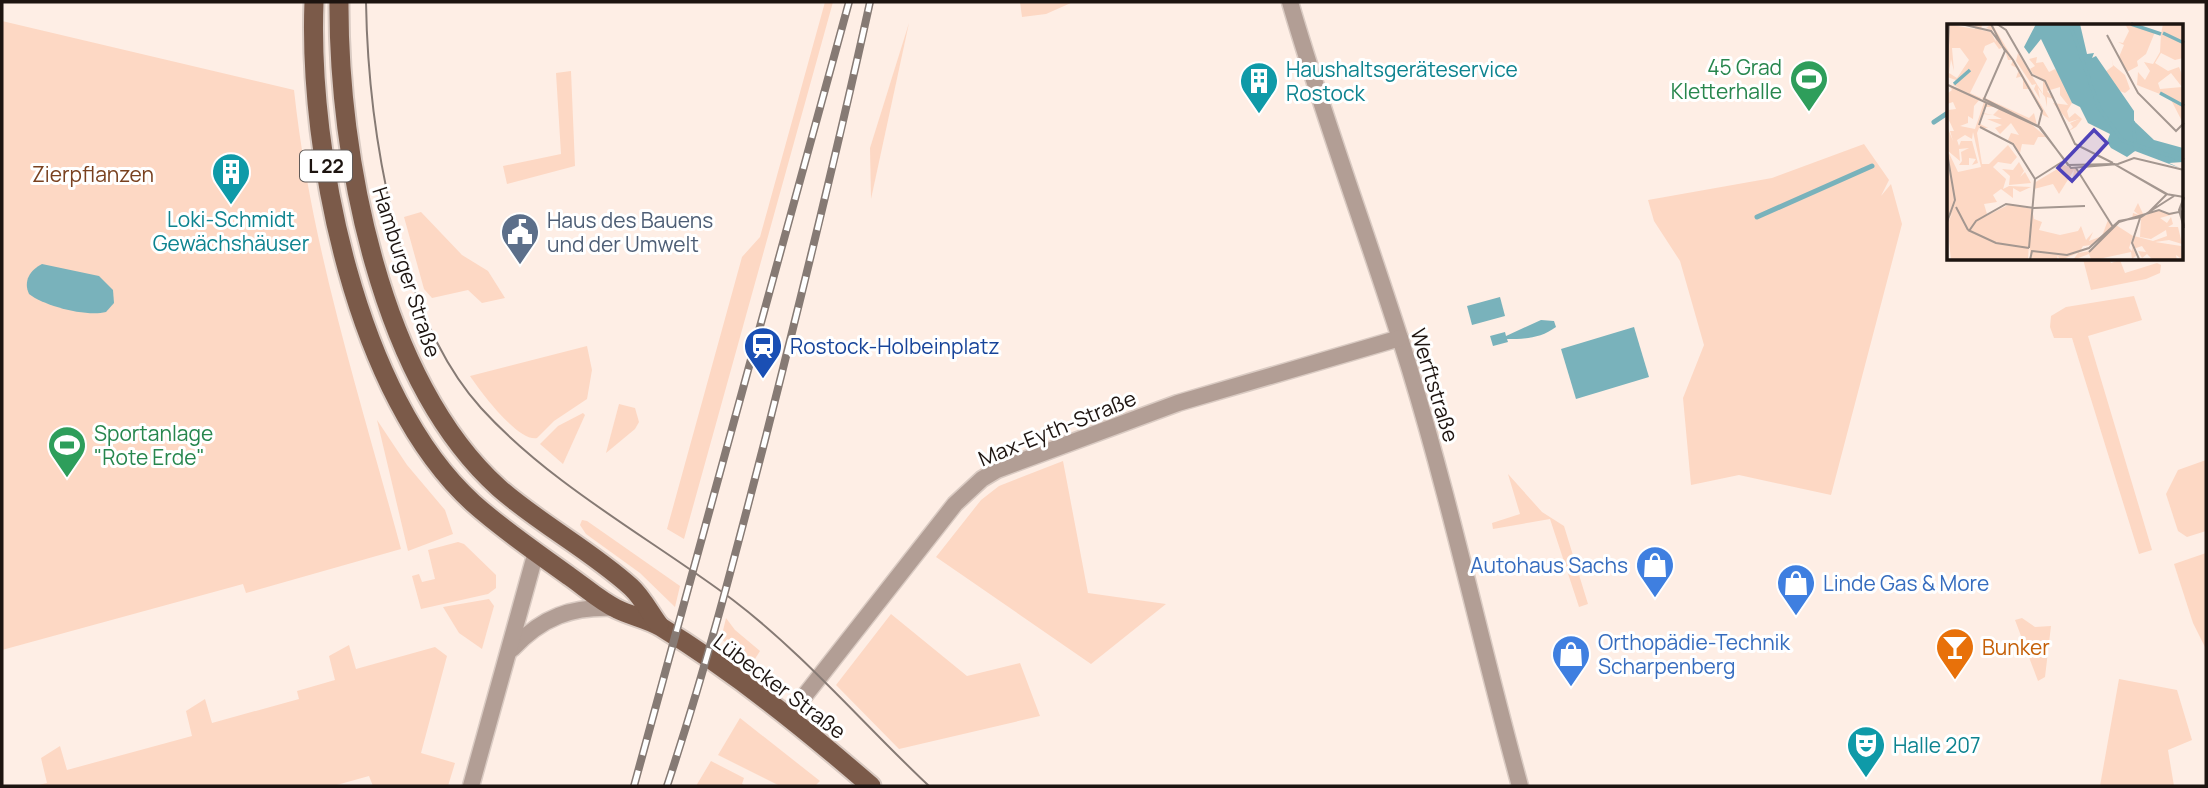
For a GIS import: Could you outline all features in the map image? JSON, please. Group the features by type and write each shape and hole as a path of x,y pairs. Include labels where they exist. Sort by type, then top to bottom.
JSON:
{"main road":[{"name":"L 22","path":"314,2 317,102 330,188 353,281 383,371 410,424 448,477 470,500 536,552"},
{"name":"Hamburger Straße","path":"339,2 343,99 352,167 372,250 407,354 422,387 465,451 499,487 551,527"},
{"path":"536,552 551,527"},
{"name":"Lübecker Straße","path":"551,527 632,588 659,625"},
{"name":"Lübecker Straße","path":"536,552 615,608 659,625 788,717 871,786"}],"street":[{"name":"Werftstraße","path":"1290,2 1329,130 1400,338 1443,481 1520,786"},
{"name":"Max-Eyth-Straße","path":"788,717 955,504 982,479 1009,465 1178,403 1400,338"},
{"path":"471,786 536,552"},
{"path":"509,651 537,626 559,614 584,607 615,608"}],"green space":[{"path":"825,2 833,2 684,539 667,529 742,257 760,237"},
{"path":"1020,2 1073,2 1046,14 1022,17"},
{"name":"Zierpflanzen","path":"2,21 294,90 312,207 338,322 401,549 246,593 243,584 2,650"},
{"path":"909,23 871,199 870,148"},
{"path":"571,71 575,166 507,184 503,166 561,154 556,73"},
{"path":"1864,144 1889,180 1881,196 1891,184 1902,224 1831,495 1739,475 1691,485 1683,398 1704,345 1680,261 1654,221 1648,200 1772,178"},
{"path":"421,212 462,255 488,271 505,298 482,303 468,290 432,298 424,289 404,217"},
{"path":"2084,261 2120,261 2125,273 2157,263 2161,265 2160,273 2146,279 2091,290"},
{"path":"2134,296 2142,320 2088,336 2152,550 2139,554 2072,338 2054,338 2050,327 2051,316 2066,307"},
{"path":"587,346 592,370 587,399 554,421 537,438 529,437 510,424 470,376"},
{"path":"619,404 635,408 639,422 635,429 606,453"},
{"path":"583,413 585,415 563,464 540,444 558,426"},
{"path":"377,420 407,465 445,510 453,534 408,551"},
{"path":"2206,460 2206,531 2187,537 2178,531 2166,494 2178,470"},
{"path":"1063,461 1088,593 1166,604 1091,664 936,557 981,500 999,486"},
{"path":"1508,474 1542,512 1564,526 1588,604 1579,607 1550,519 1493,529 1492,523 1520,514"},
{"path":"582,520 680,586 675,607 640,573 586,534 580,525"},
{"path":"458,542 464,544 496,575 496,588 488,594 421,609 412,576 419,574 422,582 435,579 428,550"},
{"path":"2206,553 2206,649 2193,623 2174,564"},
{"path":"489,599 494,606 482,649 459,633 443,607"},
{"path":"891,614 967,676 1020,663 1040,716 899,749 836,685"},
{"path":"726,618 735,630 760,651 753,662 721,639"},
{"path":"2022,618 2035,627 2051,626 2045,677 2038,681 2015,620"},
{"path":"349,645 356,669 435,647 447,656 421,753 455,763 448,786 373,786 369,776 333,786 35,786 47,783 41,758 60,746 67,770 192,736 186,711 205,699 212,723 299,699 297,691 335,680 329,656"},
{"path":"2119,679 2177,690 2192,740 2168,750 2174,786 2100,786"},
{"path":"740,718 820,781 815,786 780,786 718,755"},
{"path":"711,761 744,778 742,784 746,786 696,786"}],"water":[{"path":"42,264 99,276 113,290 114,303 106,312 88,313 45,303 29,294 27,289 27,280 31,273"},
{"path":"1500,297 1505,316 1472,325 1467,306"},
{"path":"1541,320 1554,321 1556,327 1539,336 1507,339 1508,342 1493,346 1490,336 1505,332 1506,336"},
{"path":"1634,327 1649,377 1576,399 1561,349"}],"waterway":[{"path":"1934,122 1947,113"},
{"path":"1757,217 1872,166"}],"tram line":[{"path":"366,2 373,104 392,216 427,322 452,369 481,408 538,462 759,621 809,666 929,786"}],"railway":[{"path":"634,786 849,2"},
{"path":"667,786 707,657 765,440 870,2"}],"place":[{"name":"45 Grad Kletterhalle","path":"1809,113"},
{"name":"Haushaltsgeräteservice Rostock","path":"1259,115"},
{"name":"Loki-Schmidt Gewächshäuser","path":"231,206"},
{"name":"Haus des Bauens und der Umwelt","path":"520,266"},
{"name":"Rostock-Holbeinplatz","path":"763,380"},
{"name":"Sportanlage \"Rote Erde\"","path":"67,479"},
{"name":"Autohaus Sachs","path":"1655,599"},
{"name":"Linde Gas & More","path":"1796,617"},
{"name":"Bunker","path":"1955,681"},
{"name":"Orthopädie-Technik Scharpenberg","path":"1571,688"},
{"name":"Halle 207","path":"1866,779"}]}
